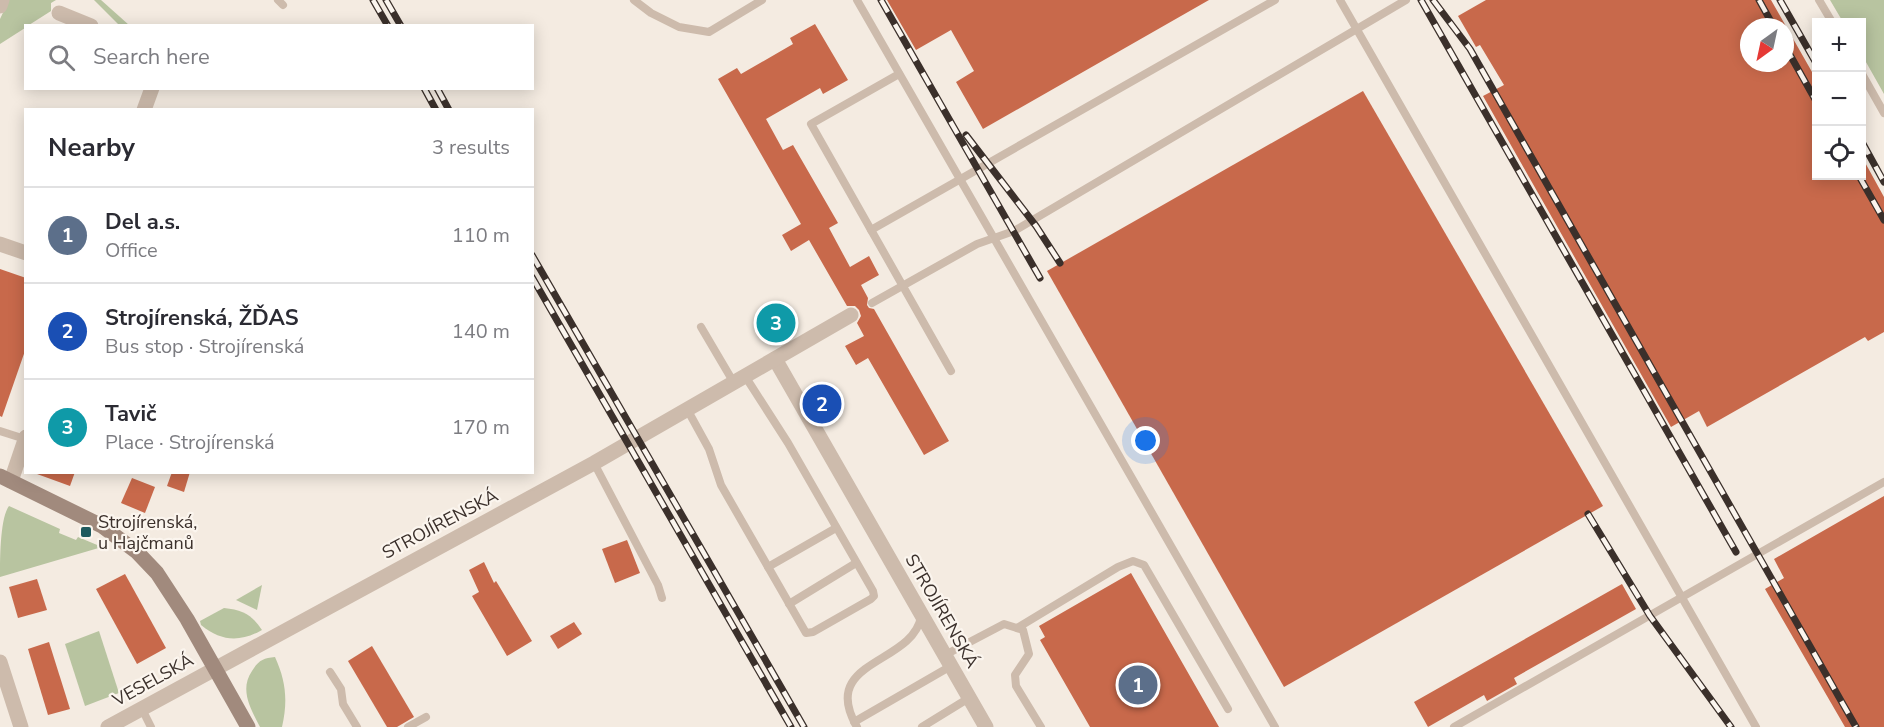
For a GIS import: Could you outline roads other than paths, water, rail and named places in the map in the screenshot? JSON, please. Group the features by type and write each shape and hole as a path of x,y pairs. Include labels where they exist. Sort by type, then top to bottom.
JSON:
{"street":[{"path":"0,6 2,0"},
{"path":"59,13 86,24"},
{"path":"145,108 151,90"},
{"path":"0,244 24,252"},
{"name":"STROJÍRENSKÁ","path":"216,668 594,463 851,315"},
{"name":"STROJÍRENSKÁ","path":"775,359 986,727"},
{"path":"24,440 5,478 102,526 137,552 157,573 216,668 248,727"},
{"path":"0,662 21,727"},
{"name":"VESELSKÁ","path":"108,727 216,668"}],"lane":[{"path":"634,0 651,13 679,27 709,32 762,0"},
{"path":"857,0 1275,727"},
{"path":"871,230 1275,0"},
{"path":"1340,0 1756,727"},
{"path":"872,303 977,244 1014,231 1406,0"},
{"path":"1819,0 1830,18"},
{"path":"899,74 810,124 951,371"},
{"path":"1866,81 1884,112"},
{"path":"687,410 709,449 721,485 808,634 871,599 874,596 873,591 788,443 701,327"},
{"path":"0,431 24,438"},
{"path":"594,463 658,585 662,598"},
{"path":"1454,727 1884,482"},
{"path":"768,567 836,528"},
{"path":"1017,628 1118,567 1133,561 1144,565 1228,710"},
{"path":"789,604 856,563"},
{"path":"921,614 920,622 912,636 862,670 852,683 848,703 856,725 1004,624 1023,630 1029,654 1015,675 1016,686 1041,727"},
{"path":"330,672 341,689 343,704 357,727"},
{"path":"922,727 969,698"},
{"path":"141,709 151,727"},
{"path":"408,727 426,717"}],"railway":[{"path":"373,0 387,24"},
{"path":"386,0 400,24"},
{"path":"881,0 1040,278"},
{"path":"1421,0 1736,552"},
{"path":"1433,0 1470,49 1856,727"},
{"path":"1759,0 1769,18"},
{"path":"1780,0 1812,56"},
{"path":"1794,62 1812,94"},
{"path":"425,90 435,108"},
{"path":"438,90 448,108"},
{"path":"966,135 1036,226 1060,263"},
{"path":"1866,149 1884,182"},
{"path":"1861,180 1884,220"},
{"path":"534,258 804,727"},
{"path":"534,280 791,727"},
{"path":"1588,514 1650,616 1731,727"}],"place":[{"name":"Tavič","path":"776,323"},
{"name":"Strojírenská, ŽĎAS","path":"822,404"},
{"name":"Strojírenská, u Hajčmanů","path":"86,532"},
{"name":"Del a.s.","path":"1138,685"}]}
